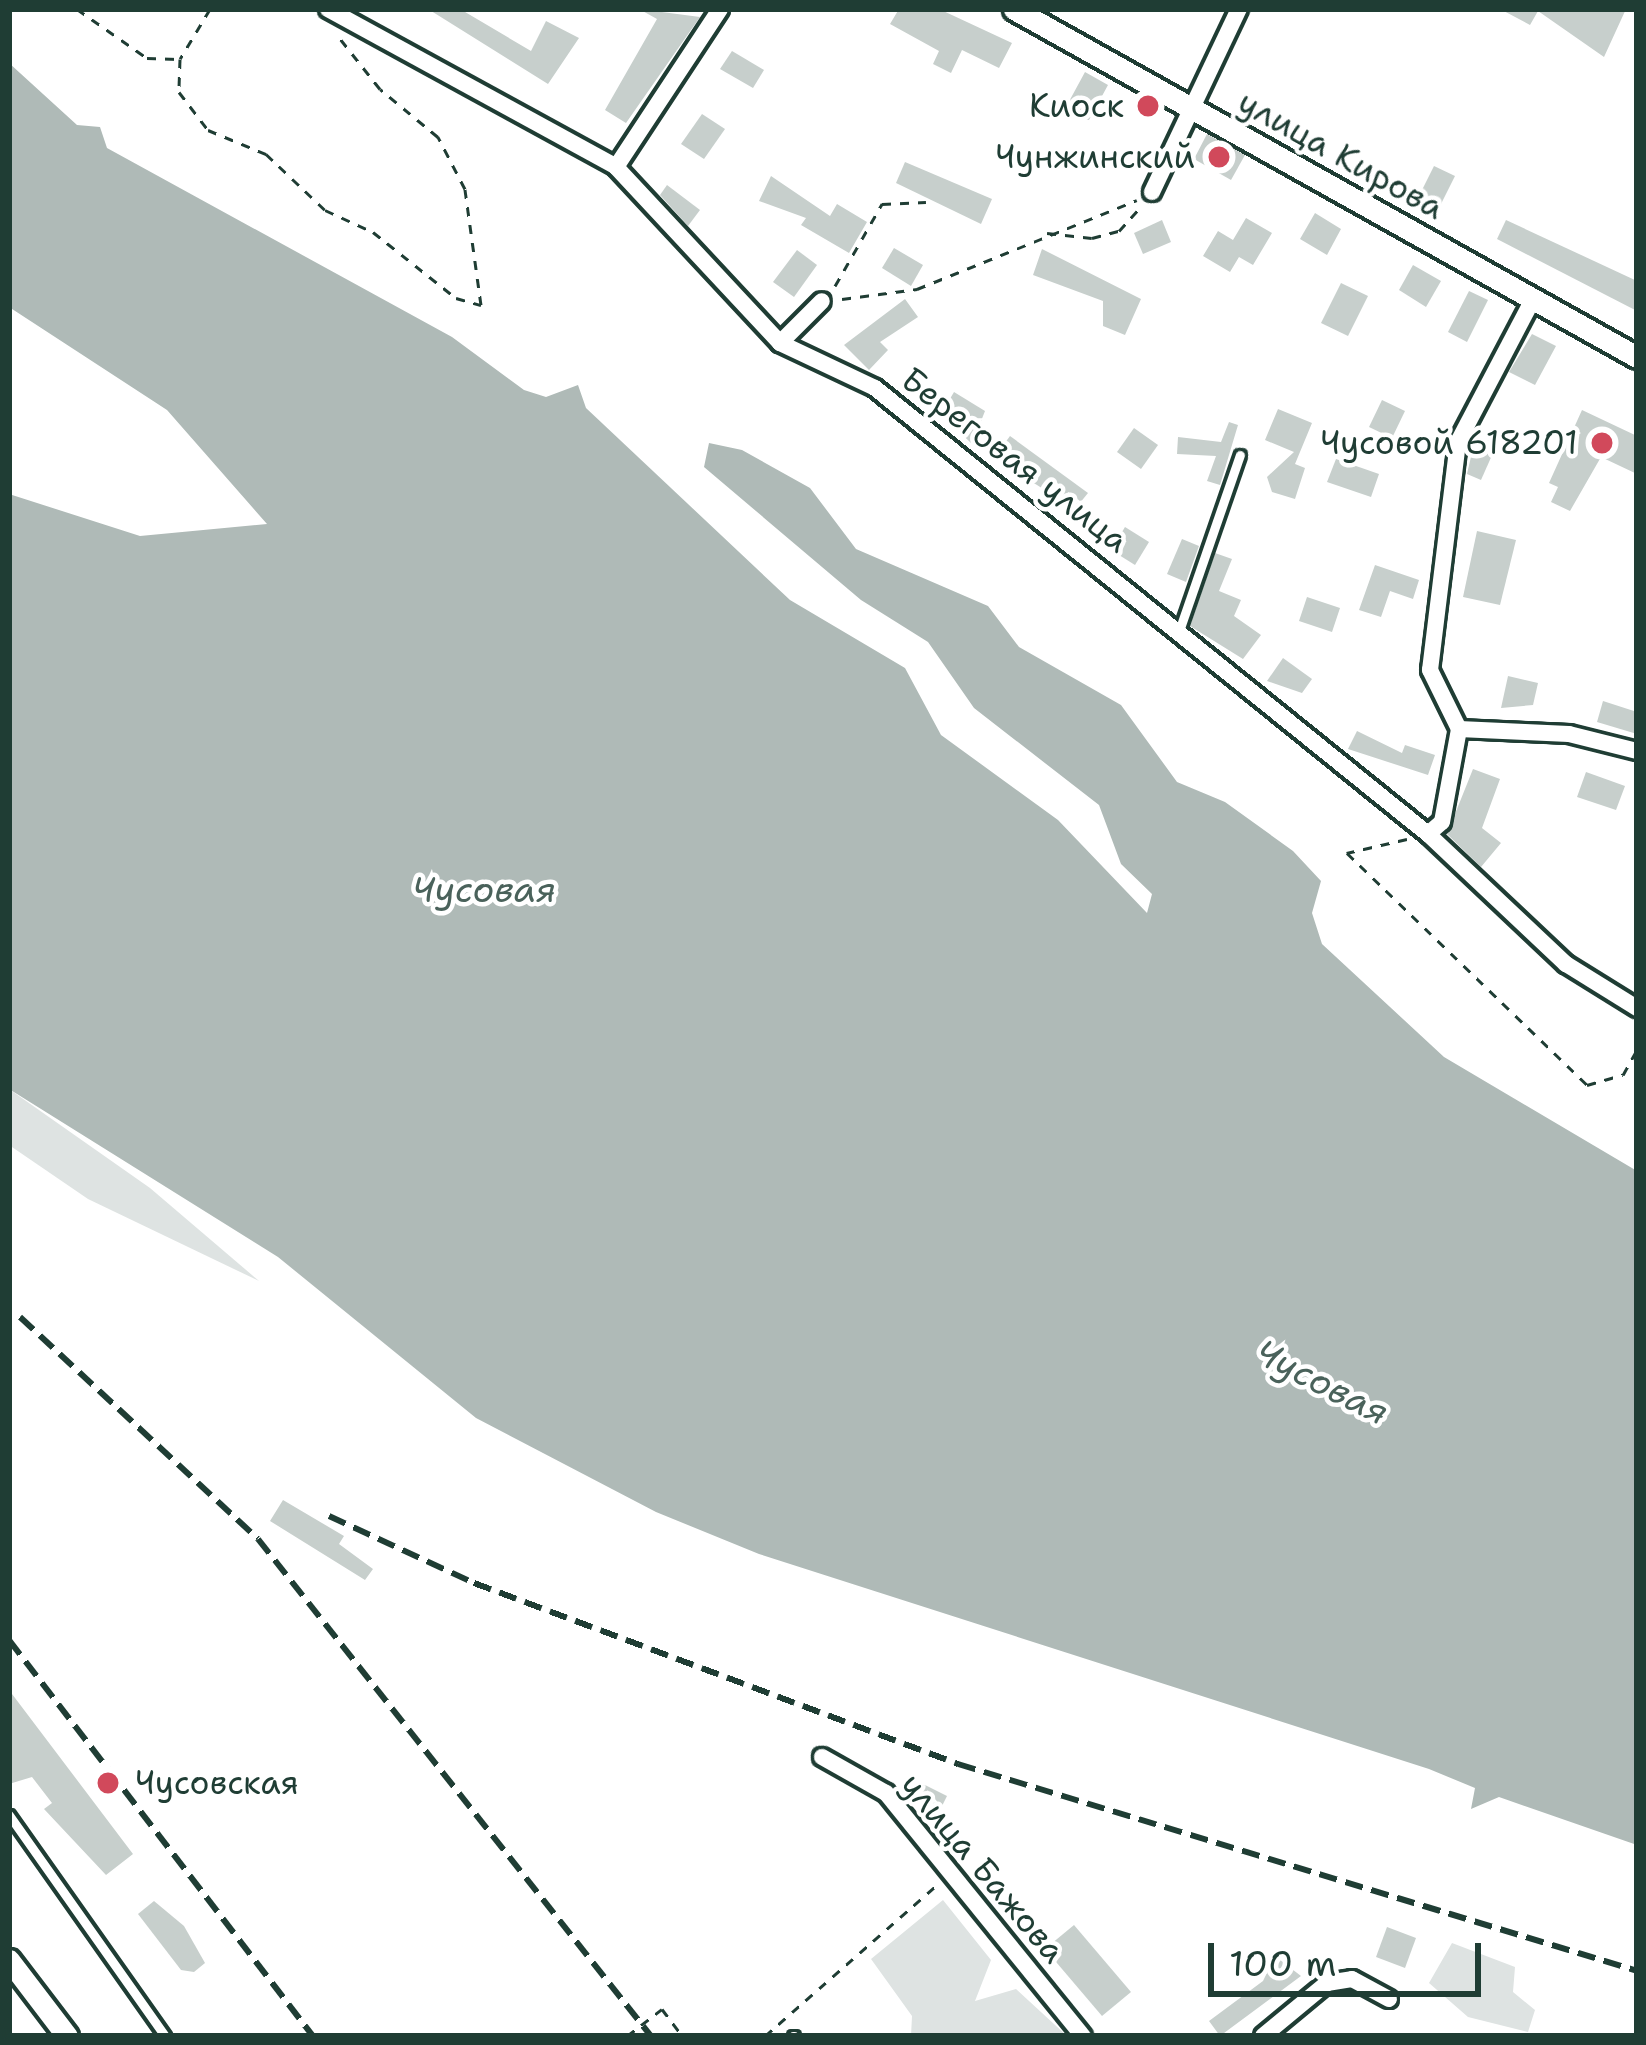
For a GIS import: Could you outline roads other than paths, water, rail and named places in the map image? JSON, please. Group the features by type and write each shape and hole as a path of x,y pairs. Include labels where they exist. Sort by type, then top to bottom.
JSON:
{"street":[{"path":"616,167 720,9"},
{"name":"улица Кирова","path":"1014,9 1637,358"},
{"path":"1152,192 1195,112 1239,9"},
{"name":"Береговая улица","path":"329,16 616,167 780,343 875,388 1180,628 1428,834 1565,964 1637,1008"},
{"path":"1428,834 1442,821 1459,730 1430,670 1459,442 1533,299"},
{"path":"780,343 822,301"},
{"path":"1459,730 1568,734 1637,751"},
{"name":"улица Бажова","path":"822,1757 886,1793 1082,2036"},
{"path":"9,1960 67,2036"},
{"path":"1263,2036 1327,1982 1352,1979 1389,1999"}],"lane":[{"path":"1180,628 1240,455"},
{"path":"9,1815 165,2036"}],"water":[{"name":"Чусовая","path":"9,63 77,125 100,127 107,148 452,337 524,390 546,397 578,385 586,408 790,600 905,668 941,735 1058,820 1147,913 1152,894 1121,864 1099,805 974,708 928,642 861,600 704,467 709,443 742,450 810,488 856,549 988,606 1019,647 1121,705 1177,782 1225,802 1293,851 1321,881 1312,913 1322,944 1444,1057 1637,1171 1637,1845 1499,1797 1471,1809 1475,1788 1429,1769 759,1554 656,1512 476,1418 278,1257 9,1089 9,494 140,536 267,524 167,410 9,307"}],"railway":[{"path":"20,1317 258,1539 651,2036"},
{"path":"329,1516 474,1583 958,1764 1637,1971"},
{"path":"9,1640 313,2036"}],"place":[{"name":"Киоск","path":"1148,106"},
{"name":"Чунжинский","path":"1219,157"},
{"name":"Чусовой 618201","path":"1602,443"},
{"name":"Чусовская","path":"108,1783"}]}
